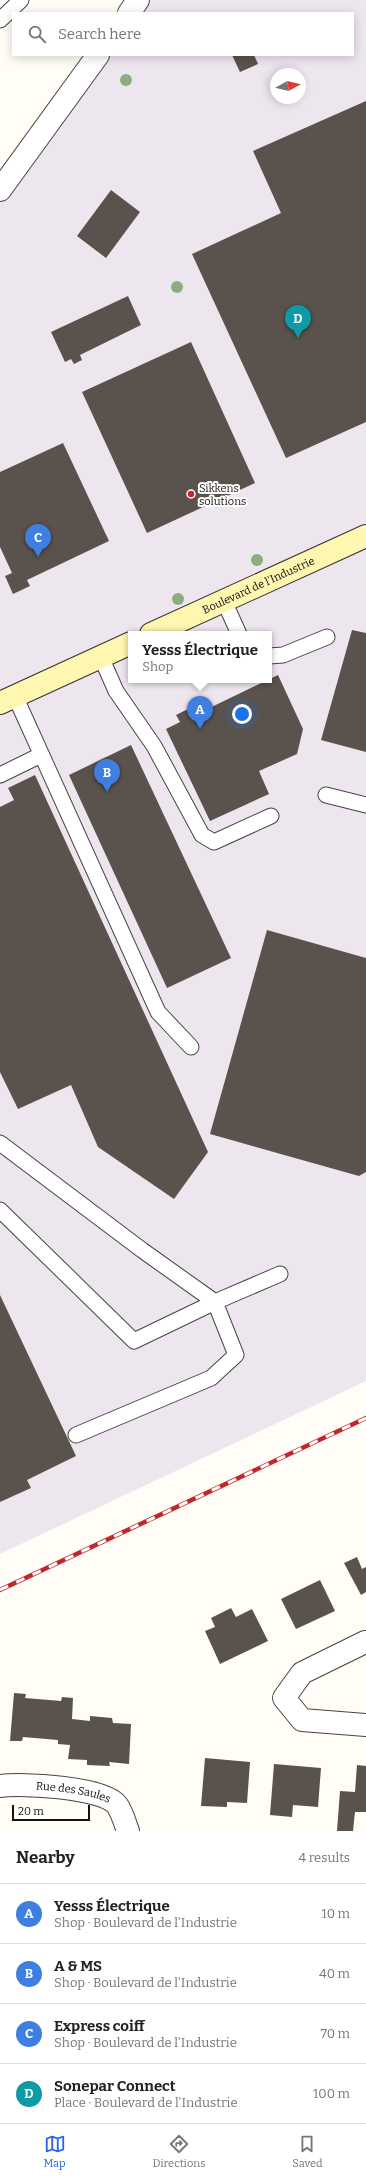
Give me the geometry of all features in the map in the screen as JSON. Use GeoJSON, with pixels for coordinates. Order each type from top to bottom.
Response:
{"type":"FeatureCollection","features":[{"type":"Feature","properties":{"kind":"main road","name":"Boulevard de l'Industrie"},"geometry":{"type":"LineString","coordinates":[[159,631],[366,536]]}},
{"type":"Feature","properties":{"kind":"main road"},"geometry":{"type":"LineString","coordinates":[[7,700],[128,644]]}},
{"type":"Feature","properties":{"kind":"street"},"geometry":{"type":"LineString","coordinates":[[130,12],[138,0]]}},
{"type":"Feature","properties":{"kind":"street"},"geometry":{"type":"LineString","coordinates":[[0,190],[97,56]]}},
{"type":"Feature","properties":{"kind":"street"},"geometry":{"type":"LineString","coordinates":[[366,1642],[302,1673],[284,1698],[302,1720],[366,1725]]}},
{"type":"Feature","properties":{"kind":"street","name":"Rue des Saules"},"geometry":{"type":"LineString","coordinates":[[0,1786],[17,1784],[93,1792],[116,1804],[128,1831]]}},
{"type":"Feature","properties":{"kind":"lane"},"geometry":{"type":"LineString","coordinates":[[0,20],[21,0]]}},
{"type":"Feature","properties":{"kind":"lane"},"geometry":{"type":"LineString","coordinates":[[224,601],[238,631]]}},
{"type":"Feature","properties":{"kind":"lane"},"geometry":{"type":"LineString","coordinates":[[272,656],[283,655],[327,637]]}},
{"type":"Feature","properties":{"kind":"lane"},"geometry":{"type":"LineString","coordinates":[[101,657],[116,691],[154,746],[202,835],[214,842],[271,816]]}},
{"type":"Feature","properties":{"kind":"lane"},"geometry":{"type":"LineString","coordinates":[[7,700],[41,755],[158,1012],[191,1047]]}},
{"type":"Feature","properties":{"kind":"lane"},"geometry":{"type":"LineString","coordinates":[[0,775],[41,755]]}},
{"type":"Feature","properties":{"kind":"lane"},"geometry":{"type":"LineString","coordinates":[[326,795],[366,805]]}},
{"type":"Feature","properties":{"kind":"lane"},"geometry":{"type":"LineString","coordinates":[[0,1143],[142,1250],[215,1302],[236,1355],[211,1378],[76,1435]]}},
{"type":"Feature","properties":{"kind":"lane"},"geometry":{"type":"LineString","coordinates":[[0,1210],[134,1341],[215,1302],[280,1274]]}},
{"type":"Feature","properties":{"kind":"shaded area"},"geometry":{"type":"Polygon","coordinates":[[[146,0],[366,0],[366,1381],[0,1554],[0,197],[104,56],[354,56],[354,12],[137,12],[146,0]]]}},
{"type":"Feature","properties":{"kind":"building"},"geometry":{"type":"Polygon","coordinates":[[[232,56],[254,56],[258,64],[240,72],[232,56]]]}},
{"type":"Feature","properties":{"kind":"building"},"geometry":{"type":"Polygon","coordinates":[[[366,101],[366,422],[286,458],[192,254],[281,213],[253,151],[366,101]]]}},
{"type":"Feature","properties":{"kind":"building"},"geometry":{"type":"Polygon","coordinates":[[[111,190],[140,212],[106,258],[77,236],[111,190]]]}},
{"type":"Feature","properties":{"kind":"building"},"geometry":{"type":"Polygon","coordinates":[[[128,296],[141,325],[80,355],[82,360],[74,364],[71,359],[65,362],[51,332],[128,296]]]}},
{"type":"Feature","properties":{"kind":"building"},"geometry":{"type":"Polygon","coordinates":[[[191,342],[255,483],[147,533],[82,392],[191,342]]]}},
{"type":"Feature","properties":{"kind":"building"},"geometry":{"type":"Polygon","coordinates":[[[63,443],[109,541],[27,580],[30,586],[13,594],[5,576],[12,573],[0,547],[0,472],[63,443]]]}},
{"type":"Feature","properties":{"kind":"building"},"geometry":{"type":"Polygon","coordinates":[[[352,630],[366,633],[366,752],[321,740],[352,630]]]}},
{"type":"Feature","properties":{"kind":"building"},"geometry":{"type":"Polygon","coordinates":[[[278,675],[303,729],[297,754],[259,771],[269,794],[210,821],[166,729],[180,722],[176,715],[194,706],[197,714],[261,683],[272,683],[272,678],[278,675]]]}},
{"type":"Feature","properties":{"kind":"building"},"geometry":{"type":"Polygon","coordinates":[[[131,745],[231,958],[167,988],[69,775],[131,745]]]}},
{"type":"Feature","properties":{"kind":"building"},"geometry":{"type":"Polygon","coordinates":[[[35,775],[208,1152],[174,1199],[98,1147],[71,1085],[18,1109],[0,1072],[0,807],[14,800],[8,788],[35,775]]]}},
{"type":"Feature","properties":{"kind":"building"},"geometry":{"type":"Polygon","coordinates":[[[267,930],[366,958],[366,1172],[359,1176],[210,1134],[267,930]]]}},
{"type":"Feature","properties":{"kind":"building"},"geometry":{"type":"Polygon","coordinates":[[[0,1295],[76,1456],[27,1480],[31,1488],[0,1502],[0,1295]]]}},
{"type":"Feature","properties":{"kind":"building"},"geometry":{"type":"Polygon","coordinates":[[[357,1557],[362,1569],[366,1567],[366,1592],[361,1595],[344,1563],[357,1557]]]}},
{"type":"Feature","properties":{"kind":"building"},"geometry":{"type":"Polygon","coordinates":[[[320,1580],[335,1611],[296,1629],[281,1599],[320,1580]]]}},
{"type":"Feature","properties":{"kind":"building"},"geometry":{"type":"Polygon","coordinates":[[[231,1608],[236,1617],[252,1609],[268,1641],[220,1664],[205,1631],[215,1627],[211,1618],[231,1608]]]}},
{"type":"Feature","properties":{"kind":"building"},"geometry":{"type":"Polygon","coordinates":[[[14,1693],[26,1694],[25,1698],[61,1701],[62,1697],[73,1698],[72,1719],[90,1721],[90,1716],[112,1718],[113,1723],[131,1724],[129,1764],[109,1762],[110,1766],[87,1765],[87,1760],[68,1759],[70,1745],[58,1744],[58,1740],[23,1737],[22,1741],[10,1741],[14,1693]]]}},
{"type":"Feature","properties":{"kind":"building"},"geometry":{"type":"Polygon","coordinates":[[[205,1758],[250,1762],[247,1803],[227,1802],[227,1807],[201,1806],[205,1758]]]}},
{"type":"Feature","properties":{"kind":"building"},"geometry":{"type":"Polygon","coordinates":[[[274,1764],[321,1768],[318,1807],[293,1805],[292,1817],[270,1815],[274,1764]]]}},
{"type":"Feature","properties":{"kind":"building"},"geometry":{"type":"Polygon","coordinates":[[[357,1765],[366,1766],[366,1812],[355,1812],[353,1831],[337,1831],[340,1791],[355,1792],[357,1765]]]}},
{"type":"Feature","properties":{"kind":"railway"},"geometry":{"type":"LineString","coordinates":[[0,1590],[366,1418]]}},
{"type":"Feature","properties":{"kind":"place","name":"Sonepar Connect"},"geometry":{"type":"Point","coordinates":[298,338]}},
{"type":"Feature","properties":{"kind":"place","name":"Sikkens solutions"},"geometry":{"type":"Point","coordinates":[191,494]}},
{"type":"Feature","properties":{"kind":"place","name":"Express coiff"},"geometry":{"type":"Point","coordinates":[38,557]}},
{"type":"Feature","properties":{"kind":"place","name":"Yesss Électrique"},"geometry":{"type":"Point","coordinates":[200,729]}},
{"type":"Feature","properties":{"kind":"place","name":"A & MS"},"geometry":{"type":"Point","coordinates":[107,792]}}]}
